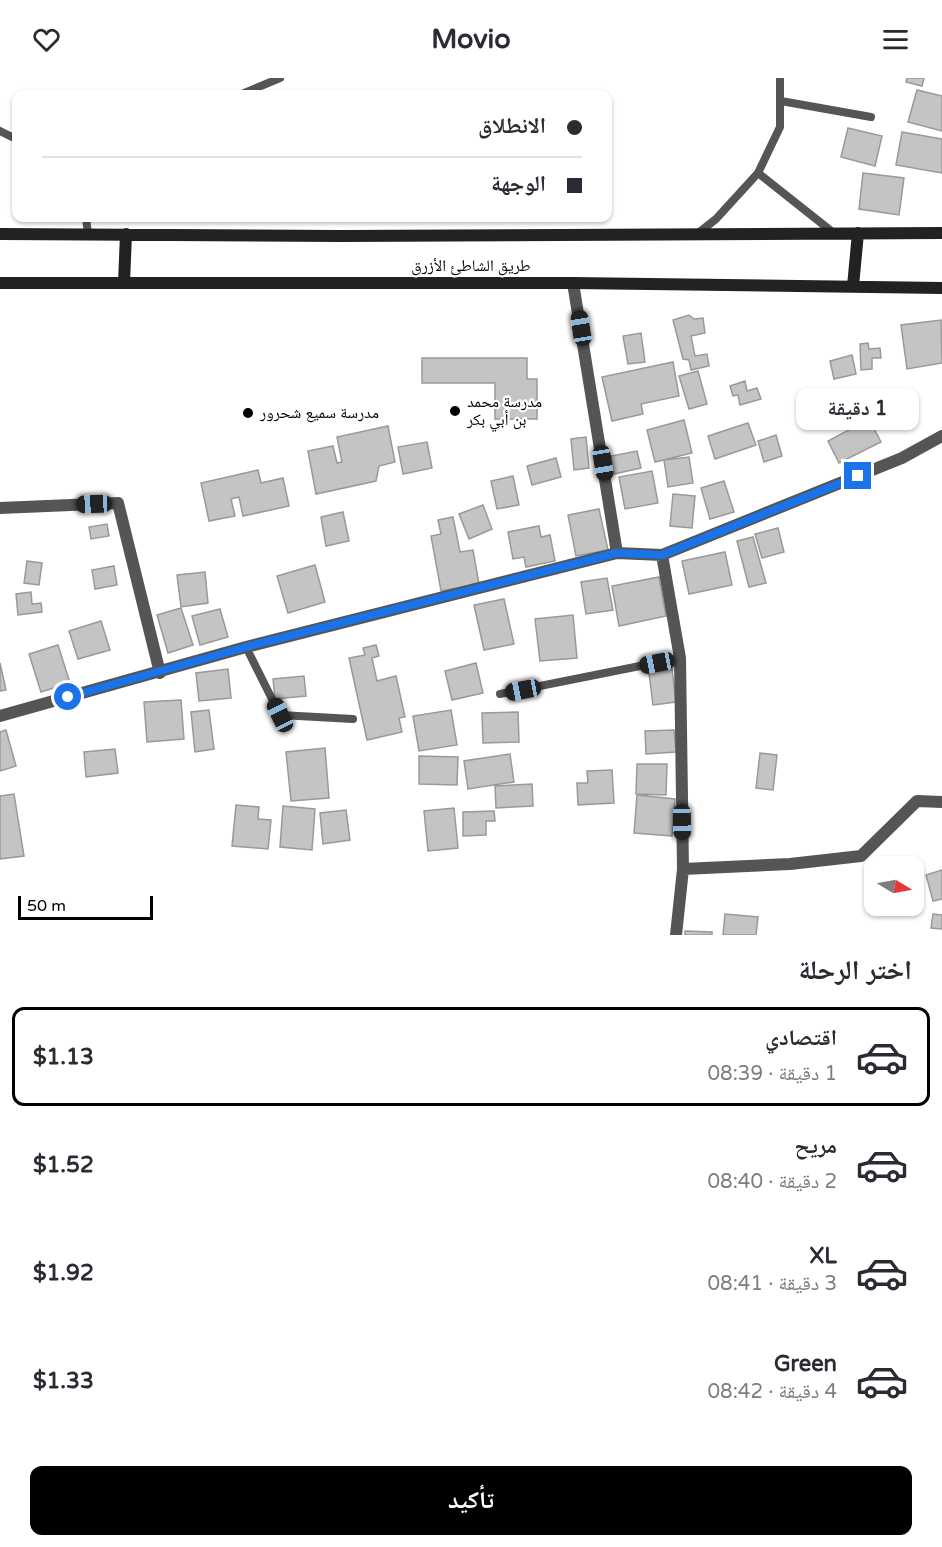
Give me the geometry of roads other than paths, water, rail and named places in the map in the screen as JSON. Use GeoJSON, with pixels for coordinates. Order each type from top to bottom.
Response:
{"type":"FeatureCollection","features":[{"type":"Feature","properties":{"kind":"main road"},"geometry":{"type":"LineString","coordinates":[[853,286],[858,233]]}},
{"type":"Feature","properties":{"kind":"main road","name":"طريق الشاطئ الأزرق"},"geometry":{"type":"LineString","coordinates":[[0,234],[942,233]]}},
{"type":"Feature","properties":{"kind":"main road"},"geometry":{"type":"LineString","coordinates":[[124,283],[126,234]]}},
{"type":"Feature","properties":{"kind":"main road","name":"طريق الشاطئ الأزرق"},"geometry":{"type":"LineString","coordinates":[[0,283],[573,283],[942,288]]}},
{"type":"Feature","properties":{"kind":"street"},"geometry":{"type":"LineString","coordinates":[[573,283],[617,553]]}},
{"type":"Feature","properties":{"kind":"street"},"geometry":{"type":"LineString","coordinates":[[0,716],[160,673],[246,647],[617,553],[662,555],[902,459],[942,436]]}},
{"type":"Feature","properties":{"kind":"street"},"geometry":{"type":"LineString","coordinates":[[0,508],[118,503],[160,673]]}},
{"type":"Feature","properties":{"kind":"street"},"geometry":{"type":"LineString","coordinates":[[662,555],[680,658],[683,869],[676,935]]}},
{"type":"Feature","properties":{"kind":"street"},"geometry":{"type":"LineString","coordinates":[[683,869],[790,864],[861,856],[917,801],[942,802]]}},
{"type":"Feature","properties":{"kind":"lane"},"geometry":{"type":"LineString","coordinates":[[252,90],[280,78]]}},
{"type":"Feature","properties":{"kind":"lane"},"geometry":{"type":"LineString","coordinates":[[696,235],[716,219],[758,172],[780,127],[780,78]]}},
{"type":"Feature","properties":{"kind":"lane"},"geometry":{"type":"LineString","coordinates":[[781,101],[871,117]]}},
{"type":"Feature","properties":{"kind":"lane"},"geometry":{"type":"LineString","coordinates":[[758,172],[835,234]]}},
{"type":"Feature","properties":{"kind":"lane"},"geometry":{"type":"LineString","coordinates":[[86,222],[88,234]]}},
{"type":"Feature","properties":{"kind":"lane"},"geometry":{"type":"LineString","coordinates":[[246,647],[280,715],[353,719]]}},
{"type":"Feature","properties":{"kind":"lane"},"geometry":{"type":"LineString","coordinates":[[500,694],[680,658]]}},
{"type":"Feature","properties":{"kind":"place","name":"مدرسة محمد بن أبي بكر"},"geometry":{"type":"Point","coordinates":[455,411]}},
{"type":"Feature","properties":{"kind":"place","name":"مدرسة سميع شحرور"},"geometry":{"type":"Point","coordinates":[248,413]}}]}
